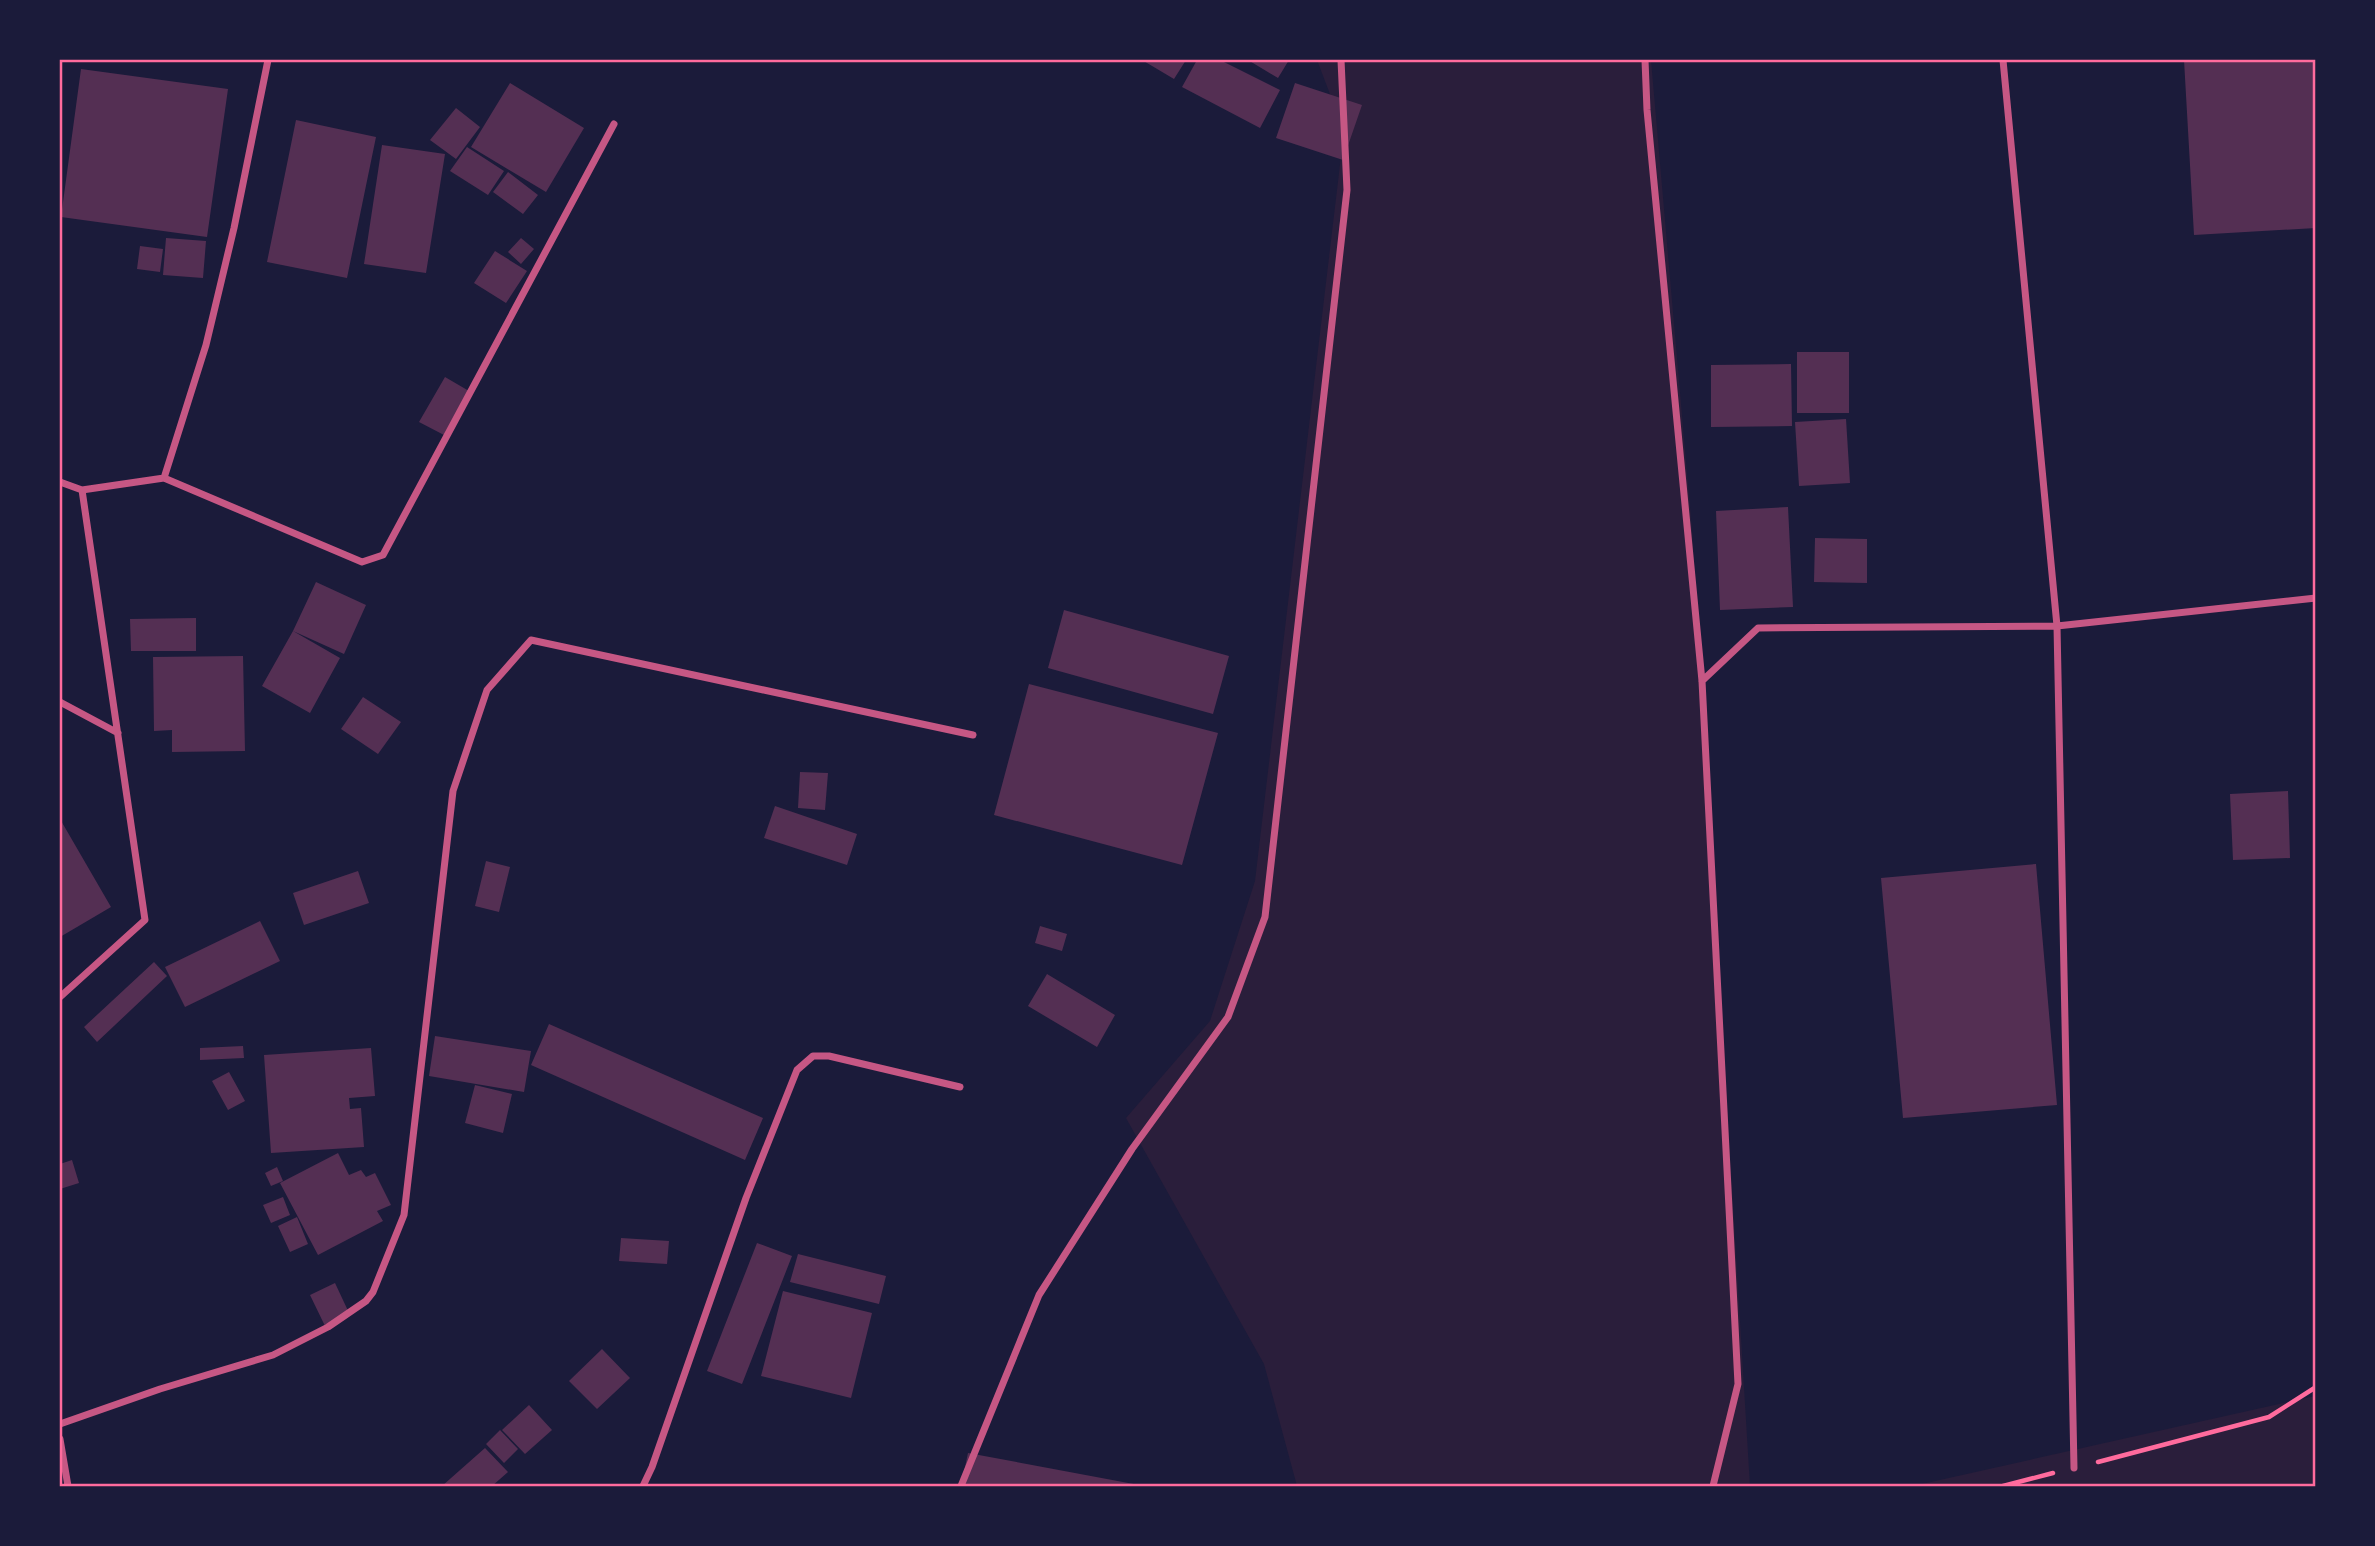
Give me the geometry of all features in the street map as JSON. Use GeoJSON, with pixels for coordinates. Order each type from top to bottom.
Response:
{"type":"FeatureCollection","features":[{"type":"Feature","properties":{"kind":"street"},"geometry":{"type":"LineString","coordinates":[[164,478],[209,332],[234,229],[268,60]]}},
{"type":"Feature","properties":{"kind":"street"},"geometry":{"type":"LineString","coordinates":[[961,1486],[1039,1295],[1132,1149],[1228,1017],[1265,917],[1347,190],[1341,60]]}},
{"type":"Feature","properties":{"kind":"street"},"geometry":{"type":"LineString","coordinates":[[1645,60],[1648,124],[1702,681],[1738,1384],[1713,1486]]}},
{"type":"Feature","properties":{"kind":"street"},"geometry":{"type":"LineString","coordinates":[[2003,60],[2057,626],[2074,1468]]}},
{"type":"Feature","properties":{"kind":"street"},"geometry":{"type":"LineString","coordinates":[[60,482],[82,491],[164,478],[362,562],[383,555],[614,124]]}},
{"type":"Feature","properties":{"kind":"street"},"geometry":{"type":"LineString","coordinates":[[60,998],[145,920],[82,491]]}},
{"type":"Feature","properties":{"kind":"street"},"geometry":{"type":"LineString","coordinates":[[1702,681],[1758,628],[2057,626],[2315,598]]}},
{"type":"Feature","properties":{"kind":"street"},"geometry":{"type":"LineString","coordinates":[[60,1424],[160,1389],[273,1355],[328,1327],[366,1301],[373,1292],[404,1215],[453,791],[487,690],[531,640],[973,735]]}},
{"type":"Feature","properties":{"kind":"street"},"geometry":{"type":"LineString","coordinates":[[60,702],[118,733]]}},
{"type":"Feature","properties":{"kind":"street"},"geometry":{"type":"LineString","coordinates":[[643,1486],[746,1198],[797,1070],[813,1056],[830,1056],[960,1087]]}},
{"type":"Feature","properties":{"kind":"street"},"geometry":{"type":"LineString","coordinates":[[60,1439],[68,1486]]}},
{"type":"Feature","properties":{"kind":"path"},"geometry":{"type":"LineString","coordinates":[[2003,1486],[2269,1417],[2315,1387]]}},
{"type":"Feature","properties":{"kind":"shaded area"},"geometry":{"type":"Polygon","coordinates":[[[1317,60],[1651,60],[1692,530],[1750,1486],[1297,1486],[1264,1364],[1126,1118],[1210,1021],[1255,881],[1344,131],[1317,60]]]}},
{"type":"Feature","properties":{"kind":"shaded area"},"geometry":{"type":"Polygon","coordinates":[[[2315,1396],[2315,1486],[1913,1486],[2315,1396]]]}},
{"type":"Feature","properties":{"kind":"building"},"geometry":{"type":"Polygon","coordinates":[[[1142,60],[1186,60],[1174,79],[1142,60]]]}},
{"type":"Feature","properties":{"kind":"building"},"geometry":{"type":"Polygon","coordinates":[[[1197,60],[1220,60],[1280,90],[1260,128],[1182,87],[1197,60]]]}},
{"type":"Feature","properties":{"kind":"building"},"geometry":{"type":"Polygon","coordinates":[[[1248,60],[1289,60],[1278,78],[1248,60]]]}},
{"type":"Feature","properties":{"kind":"building"},"geometry":{"type":"Polygon","coordinates":[[[2184,60],[2316,60],[2316,228],[2194,235],[2184,60]]]}},
{"type":"Feature","properties":{"kind":"building"},"geometry":{"type":"Polygon","coordinates":[[[81,69],[228,89],[207,237],[61,217],[81,69]]]}},
{"type":"Feature","properties":{"kind":"building"},"geometry":{"type":"Polygon","coordinates":[[[510,83],[584,128],[546,192],[471,147],[510,83]]]}},
{"type":"Feature","properties":{"kind":"building"},"geometry":{"type":"Polygon","coordinates":[[[1295,83],[1362,105],[1343,160],[1276,138],[1295,83]]]}},
{"type":"Feature","properties":{"kind":"building"},"geometry":{"type":"Polygon","coordinates":[[[456,108],[480,127],[456,159],[430,140],[456,108]]]}},
{"type":"Feature","properties":{"kind":"building"},"geometry":{"type":"Polygon","coordinates":[[[296,120],[376,137],[347,278],[267,262],[296,120]]]}},
{"type":"Feature","properties":{"kind":"building"},"geometry":{"type":"Polygon","coordinates":[[[382,145],[445,154],[426,273],[364,264],[382,145]]]}},
{"type":"Feature","properties":{"kind":"building"},"geometry":{"type":"Polygon","coordinates":[[[467,147],[504,171],[488,195],[450,171],[467,147]]]}},
{"type":"Feature","properties":{"kind":"building"},"geometry":{"type":"Polygon","coordinates":[[[508,172],[538,195],[523,214],[493,192],[508,172]]]}},
{"type":"Feature","properties":{"kind":"building"},"geometry":{"type":"Polygon","coordinates":[[[166,238],[206,241],[203,278],[163,275],[166,238]]]}},
{"type":"Feature","properties":{"kind":"building"},"geometry":{"type":"Polygon","coordinates":[[[521,238],[534,249],[521,264],[508,252],[521,238]]]}},
{"type":"Feature","properties":{"kind":"building"},"geometry":{"type":"Polygon","coordinates":[[[140,246],[163,249],[160,272],[137,269],[140,246]]]}},
{"type":"Feature","properties":{"kind":"building"},"geometry":{"type":"Polygon","coordinates":[[[495,251],[527,271],[506,303],[474,283],[495,251]]]}},
{"type":"Feature","properties":{"kind":"building"},"geometry":{"type":"Polygon","coordinates":[[[1797,352],[1849,352],[1849,413],[1797,413],[1797,352]]]}},
{"type":"Feature","properties":{"kind":"building"},"geometry":{"type":"Polygon","coordinates":[[[1791,364],[1792,426],[1711,427],[1711,365],[1791,364]]]}},
{"type":"Feature","properties":{"kind":"building"},"geometry":{"type":"Polygon","coordinates":[[[445,377],[469,391],[444,435],[419,422],[445,377]]]}},
{"type":"Feature","properties":{"kind":"building"},"geometry":{"type":"Polygon","coordinates":[[[1846,419],[1850,483],[1799,486],[1795,422],[1846,419]]]}},
{"type":"Feature","properties":{"kind":"building"},"geometry":{"type":"Polygon","coordinates":[[[1788,507],[1793,607],[1720,610],[1716,511],[1788,507]]]}},
{"type":"Feature","properties":{"kind":"building"},"geometry":{"type":"Polygon","coordinates":[[[1815,538],[1867,539],[1867,583],[1814,582],[1815,538]]]}},
{"type":"Feature","properties":{"kind":"building"},"geometry":{"type":"Polygon","coordinates":[[[316,582],[366,605],[344,654],[293,631],[316,582]]]}},
{"type":"Feature","properties":{"kind":"building"},"geometry":{"type":"Polygon","coordinates":[[[1064,610],[1229,656],[1213,714],[1048,668],[1064,610]]]}},
{"type":"Feature","properties":{"kind":"building"},"geometry":{"type":"Polygon","coordinates":[[[196,618],[196,651],[131,651],[130,619],[196,618]]]}},
{"type":"Feature","properties":{"kind":"building"},"geometry":{"type":"Polygon","coordinates":[[[293,631],[340,658],[310,713],[262,686],[293,631]]]}},
{"type":"Feature","properties":{"kind":"building"},"geometry":{"type":"Polygon","coordinates":[[[243,656],[245,751],[172,752],[172,730],[154,731],[153,657],[243,656]]]}},
{"type":"Feature","properties":{"kind":"building"},"geometry":{"type":"Polygon","coordinates":[[[1029,684],[1218,733],[1182,865],[994,815],[1029,684]]]}},
{"type":"Feature","properties":{"kind":"building"},"geometry":{"type":"Polygon","coordinates":[[[363,697],[401,722],[378,754],[341,729],[363,697]]]}},
{"type":"Feature","properties":{"kind":"building"},"geometry":{"type":"Polygon","coordinates":[[[800,772],[828,773],[825,810],[798,808],[800,772]]]}},
{"type":"Feature","properties":{"kind":"building"},"geometry":{"type":"Polygon","coordinates":[[[2288,791],[2290,858],[2233,860],[2230,794],[2288,791]]]}},
{"type":"Feature","properties":{"kind":"building"},"geometry":{"type":"Polygon","coordinates":[[[775,806],[857,834],[847,865],[764,838],[775,806]]]}},
{"type":"Feature","properties":{"kind":"building"},"geometry":{"type":"Polygon","coordinates":[[[60,819],[111,907],[60,937],[60,819]]]}},
{"type":"Feature","properties":{"kind":"building"},"geometry":{"type":"Polygon","coordinates":[[[486,861],[510,867],[499,912],[475,906],[486,861]]]}},
{"type":"Feature","properties":{"kind":"building"},"geometry":{"type":"Polygon","coordinates":[[[2036,864],[2057,1105],[1903,1118],[1881,878],[2036,864]]]}},
{"type":"Feature","properties":{"kind":"building"},"geometry":{"type":"Polygon","coordinates":[[[358,871],[369,903],[304,925],[293,893],[358,871]]]}},
{"type":"Feature","properties":{"kind":"building"},"geometry":{"type":"Polygon","coordinates":[[[260,921],[280,961],[185,1007],[165,967],[260,921]]]}},
{"type":"Feature","properties":{"kind":"building"},"geometry":{"type":"Polygon","coordinates":[[[1040,926],[1067,934],[1062,951],[1035,943],[1040,926]]]}},
{"type":"Feature","properties":{"kind":"building"},"geometry":{"type":"Polygon","coordinates":[[[154,962],[167,976],[97,1042],[84,1027],[154,962]]]}},
{"type":"Feature","properties":{"kind":"building"},"geometry":{"type":"Polygon","coordinates":[[[1047,974],[1115,1015],[1097,1047],[1028,1006],[1047,974]]]}},
{"type":"Feature","properties":{"kind":"building"},"geometry":{"type":"Polygon","coordinates":[[[549,1024],[763,1118],[745,1160],[531,1065],[549,1024]]]}},
{"type":"Feature","properties":{"kind":"building"},"geometry":{"type":"Polygon","coordinates":[[[435,1036],[531,1051],[524,1092],[429,1076],[435,1036]]]}},
{"type":"Feature","properties":{"kind":"building"},"geometry":{"type":"Polygon","coordinates":[[[243,1046],[244,1058],[200,1060],[200,1048],[243,1046]]]}},
{"type":"Feature","properties":{"kind":"building"},"geometry":{"type":"Polygon","coordinates":[[[371,1048],[375,1096],[349,1098],[350,1109],[361,1108],[364,1147],[271,1153],[264,1055],[371,1048]]]}},
{"type":"Feature","properties":{"kind":"building"},"geometry":{"type":"Polygon","coordinates":[[[229,1072],[245,1101],[228,1110],[212,1081],[229,1072]]]}},
{"type":"Feature","properties":{"kind":"building"},"geometry":{"type":"Polygon","coordinates":[[[475,1085],[512,1094],[503,1133],[465,1123],[475,1085]]]}},
{"type":"Feature","properties":{"kind":"building"},"geometry":{"type":"Polygon","coordinates":[[[338,1153],[349,1175],[361,1170],[366,1177],[375,1173],[391,1205],[377,1211],[383,1221],[318,1255],[280,1183],[338,1153]]]}},
{"type":"Feature","properties":{"kind":"building"},"geometry":{"type":"Polygon","coordinates":[[[72,1160],[79,1183],[60,1189],[60,1164],[72,1160]]]}},
{"type":"Feature","properties":{"kind":"building"},"geometry":{"type":"Polygon","coordinates":[[[277,1167],[283,1181],[271,1186],[265,1173],[277,1167]]]}},
{"type":"Feature","properties":{"kind":"building"},"geometry":{"type":"Polygon","coordinates":[[[283,1197],[290,1215],[271,1223],[263,1205],[283,1197]]]}},
{"type":"Feature","properties":{"kind":"building"},"geometry":{"type":"Polygon","coordinates":[[[297,1217],[308,1244],[290,1252],[278,1226],[297,1217]]]}},
{"type":"Feature","properties":{"kind":"building"},"geometry":{"type":"Polygon","coordinates":[[[621,1238],[669,1241],[667,1264],[619,1261],[621,1238]]]}},
{"type":"Feature","properties":{"kind":"building"},"geometry":{"type":"Polygon","coordinates":[[[757,1243],[792,1256],[742,1384],[707,1371],[757,1243]]]}},
{"type":"Feature","properties":{"kind":"building"},"geometry":{"type":"Polygon","coordinates":[[[798,1254],[886,1276],[879,1304],[790,1282],[798,1254]]]}},
{"type":"Feature","properties":{"kind":"building"},"geometry":{"type":"Polygon","coordinates":[[[335,1283],[350,1315],[325,1326],[310,1295],[335,1283]]]}},
{"type":"Feature","properties":{"kind":"building"},"geometry":{"type":"Polygon","coordinates":[[[783,1291],[872,1313],[851,1398],[761,1376],[783,1291]]]}},
{"type":"Feature","properties":{"kind":"building"},"geometry":{"type":"Polygon","coordinates":[[[602,1349],[630,1378],[597,1409],[569,1381],[602,1349]]]}},
{"type":"Feature","properties":{"kind":"building"},"geometry":{"type":"Polygon","coordinates":[[[529,1405],[552,1430],[525,1454],[502,1430],[529,1405]]]}},
{"type":"Feature","properties":{"kind":"building"},"geometry":{"type":"Polygon","coordinates":[[[500,1430],[518,1449],[504,1463],[486,1444],[500,1430]]]}},
{"type":"Feature","properties":{"kind":"building"},"geometry":{"type":"Polygon","coordinates":[[[485,1448],[508,1472],[492,1486],[442,1486],[485,1448]]]}},
{"type":"Feature","properties":{"kind":"building"},"geometry":{"type":"Polygon","coordinates":[[[968,1453],[1139,1485],[1139,1486],[961,1486],[968,1453]]]}}]}
